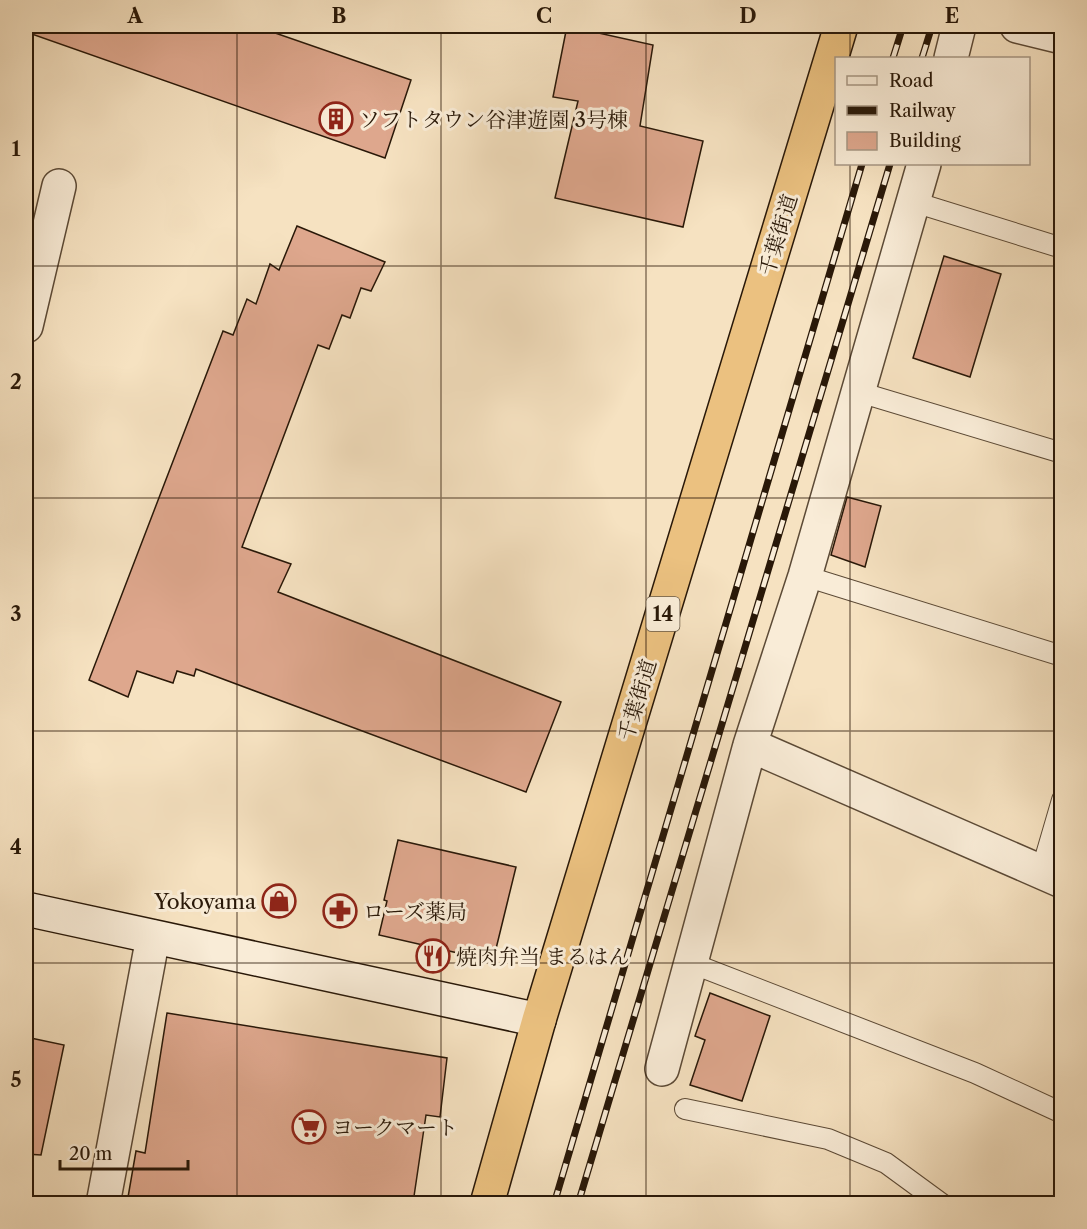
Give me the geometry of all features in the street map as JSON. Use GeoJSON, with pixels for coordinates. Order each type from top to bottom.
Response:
{"type":"FeatureCollection","features":[{"type":"Feature","properties":{"kind":"highway","name":"千葉街道"},"geometry":{"type":"LineString","coordinates":[[487,1203],[539,1020],[840,26]]}},
{"type":"Feature","properties":{"kind":"street"},"geometry":{"type":"LineString","coordinates":[[951,57],[959,26]]}},
{"type":"Feature","properties":{"kind":"street"},"geometry":{"type":"LineString","coordinates":[[1017,26],[1062,37]]}},
{"type":"Feature","properties":{"kind":"street"},"geometry":{"type":"LineString","coordinates":[[662,1069],[750,745],[806,576],[924,165]]}},
{"type":"Feature","properties":{"kind":"street"},"geometry":{"type":"LineString","coordinates":[[26,326],[59,186]]}},
{"type":"Feature","properties":{"kind":"street"},"geometry":{"type":"LineString","coordinates":[[750,745],[1051,877]]}},
{"type":"Feature","properties":{"kind":"street"},"geometry":{"type":"LineString","coordinates":[[26,909],[539,1020]]}},
{"type":"Feature","properties":{"kind":"street"},"geometry":{"type":"LineString","coordinates":[[103,1203],[153,937]]}},
{"type":"Feature","properties":{"kind":"lane"},"geometry":{"type":"LineString","coordinates":[[914,202],[1062,248]]}},
{"type":"Feature","properties":{"kind":"lane"},"geometry":{"type":"LineString","coordinates":[[859,392],[1062,453]]}},
{"type":"Feature","properties":{"kind":"lane"},"geometry":{"type":"LineString","coordinates":[[806,576],[1062,656]]}},
{"type":"Feature","properties":{"kind":"lane"},"geometry":{"type":"LineString","coordinates":[[1051,877],[1062,800]]}},
{"type":"Feature","properties":{"kind":"lane"},"geometry":{"type":"LineString","coordinates":[[691,963],[975,1073],[1062,1113]]}},
{"type":"Feature","properties":{"kind":"lane"},"geometry":{"type":"LineString","coordinates":[[685,1109],[828,1139],[886,1163],[942,1203]]}},
{"type":"Feature","properties":{"kind":"building","name":"ソフトタウン谷津遊園 3号棟"},"geometry":{"type":"Polygon","coordinates":[[[26,26],[255,26],[411,80],[385,158],[26,32],[26,26]]]}},
{"type":"Feature","properties":{"kind":"building"},"geometry":{"type":"Polygon","coordinates":[[[567,26],[653,45],[640,126],[703,141],[683,227],[555,198],[578,101],[553,97],[567,26]]]}},
{"type":"Feature","properties":{"kind":"building"},"geometry":{"type":"Polygon","coordinates":[[[297,226],[385,262],[371,291],[361,288],[350,318],[342,315],[329,349],[318,345],[242,547],[291,564],[278,592],[561,702],[526,792],[196,669],[194,676],[177,671],[173,683],[137,671],[128,697],[89,680],[223,331],[233,335],[247,299],[256,304],[270,264],[279,270],[297,226]]]}},
{"type":"Feature","properties":{"kind":"building"},"geometry":{"type":"Polygon","coordinates":[[[944,256],[1001,274],[970,377],[913,358],[944,256]]]}},
{"type":"Feature","properties":{"kind":"building"},"geometry":{"type":"Polygon","coordinates":[[[847,497],[881,506],[865,567],[831,555],[847,497]]]}},
{"type":"Feature","properties":{"kind":"building"},"geometry":{"type":"Polygon","coordinates":[[[398,840],[516,867],[493,961],[379,935],[387,901],[384,900],[398,840]]]}},
{"type":"Feature","properties":{"kind":"building"},"geometry":{"type":"Polygon","coordinates":[[[710,993],[770,1016],[742,1101],[690,1085],[705,1040],[695,1036],[710,993]]]}},
{"type":"Feature","properties":{"kind":"building"},"geometry":{"type":"Polygon","coordinates":[[[167,1013],[447,1058],[440,1117],[426,1115],[413,1203],[127,1203],[136,1151],[145,1153],[167,1013]]]}},
{"type":"Feature","properties":{"kind":"building"},"geometry":{"type":"Polygon","coordinates":[[[26,1037],[64,1045],[41,1155],[26,1154],[26,1037]]]}},
{"type":"Feature","properties":{"kind":"railway"},"geometry":{"type":"LineString","coordinates":[[893,57],[903,26]]}},
{"type":"Feature","properties":{"kind":"railway"},"geometry":{"type":"LineString","coordinates":[[922,57],[932,26]]}},
{"type":"Feature","properties":{"kind":"railway"},"geometry":{"type":"LineString","coordinates":[[554,1204],[862,165]]}},
{"type":"Feature","properties":{"kind":"railway"},"geometry":{"type":"LineString","coordinates":[[578,1204],[890,165]]}},
{"type":"Feature","properties":{"kind":"place","name":"ソフトタウン谷津遊園 3号棟"},"geometry":{"type":"Point","coordinates":[336,119]}},
{"type":"Feature","properties":{"kind":"place","name":"Yokoyama"},"geometry":{"type":"Point","coordinates":[279,901]}},
{"type":"Feature","properties":{"kind":"place","name":"ローズ薬局"},"geometry":{"type":"Point","coordinates":[340,911]}},
{"type":"Feature","properties":{"kind":"place","name":"焼肉弁当 まるはん"},"geometry":{"type":"Point","coordinates":[433,956]}},
{"type":"Feature","properties":{"kind":"place","name":"ヨークマート"},"geometry":{"type":"Point","coordinates":[309,1127]}}]}
